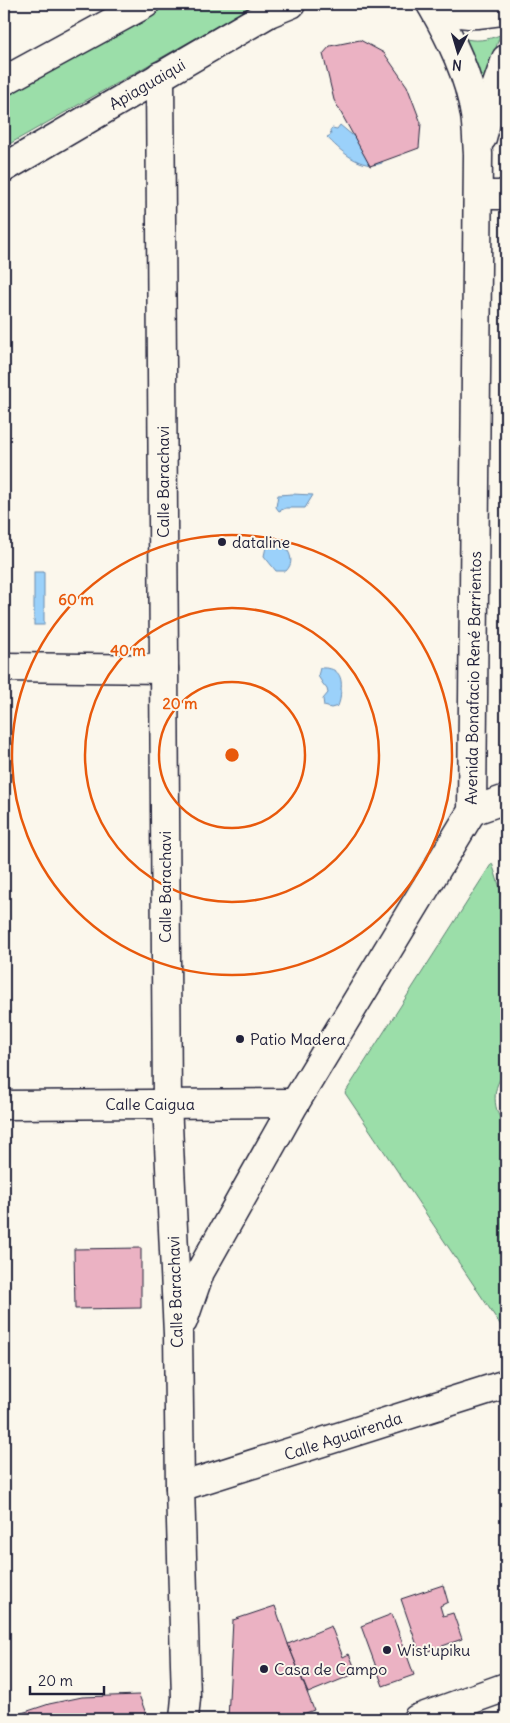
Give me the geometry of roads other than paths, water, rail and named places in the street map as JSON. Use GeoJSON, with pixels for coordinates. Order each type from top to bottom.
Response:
{"type":"FeatureCollection","features":[{"type":"Feature","properties":{"kind":"street"},"geometry":{"type":"LineString","coordinates":[[4,81],[145,4]]}},
{"type":"Feature","properties":{"kind":"street"},"geometry":{"type":"LineString","coordinates":[[431,4],[451,12],[479,16],[506,10]]}},
{"type":"Feature","properties":{"kind":"street","name":"Avenida Bonafacio René Barrientos"},"geometry":{"type":"LineString","coordinates":[[178,1334],[200,1272],[295,1103],[472,811],[478,154],[475,115],[466,76],[451,38],[431,4]]}},
{"type":"Feature","properties":{"kind":"street","name":"Apiaguaiqui"},"geometry":{"type":"LineString","coordinates":[[4,168],[278,7]]}},
{"type":"Feature","properties":{"kind":"street","name":"Avenida Bonafacio René Barrientos"},"geometry":{"type":"LineString","coordinates":[[478,154],[494,94],[506,59]]}},
{"type":"Feature","properties":{"kind":"street","name":"Calle Barachavi"},"geometry":{"type":"LineString","coordinates":[[160,76],[166,1104],[178,1334],[180,1488],[187,1714]]}},
{"type":"Feature","properties":{"kind":"street"},"geometry":{"type":"LineString","coordinates":[[479,195],[501,195],[506,193]]}},
{"type":"Feature","properties":{"kind":"street"},"geometry":{"type":"LineString","coordinates":[[4,667],[164,669]]}},
{"type":"Feature","properties":{"kind":"street"},"geometry":{"type":"LineString","coordinates":[[472,811],[506,800]]}},
{"type":"Feature","properties":{"kind":"street","name":"Calle Caigua"},"geometry":{"type":"LineString","coordinates":[[4,1105],[295,1103]]}},
{"type":"Feature","properties":{"kind":"street","name":"Calle Aguairenda"},"geometry":{"type":"LineString","coordinates":[[180,1488],[506,1384]]}},
{"type":"Feature","properties":{"kind":"street"},"geometry":{"type":"LineString","coordinates":[[417,1719],[506,1687]]}},
{"type":"Feature","properties":{"kind":"water"},"geometry":{"type":"Polygon","coordinates":[[[340,125],[358,140],[383,148],[382,163],[374,165],[359,162],[338,148],[327,137],[331,135],[330,130],[332,128],[337,129],[340,125]]]}},
{"type":"Feature","properties":{"kind":"water"},"geometry":{"type":"Polygon","coordinates":[[[278,495],[313,495],[305,508],[286,508],[279,511],[276,507],[278,495]]]}},
{"type":"Feature","properties":{"kind":"water"},"geometry":{"type":"Polygon","coordinates":[[[274,545],[286,548],[290,554],[291,563],[286,571],[276,571],[264,556],[266,547],[274,545]]]}},
{"type":"Feature","properties":{"kind":"water"},"geometry":{"type":"Polygon","coordinates":[[[34,572],[44,572],[44,625],[34,625],[34,572]]]}},
{"type":"Feature","properties":{"kind":"water"},"geometry":{"type":"Polygon","coordinates":[[[320,668],[334,670],[341,680],[338,706],[331,708],[324,706],[323,699],[328,693],[318,676],[320,668]]]}},
{"type":"Feature","properties":{"kind":"place","name":"dataline"},"geometry":{"type":"Point","coordinates":[222,542]}},
{"type":"Feature","properties":{"kind":"place","name":"Patio Madera"},"geometry":{"type":"Point","coordinates":[240,1039]}},
{"type":"Feature","properties":{"kind":"place","name":"Wist'upiku"},"geometry":{"type":"Point","coordinates":[387,1650]}},
{"type":"Feature","properties":{"kind":"place","name":"Casa de Campo"},"geometry":{"type":"Point","coordinates":[264,1669]}}]}
